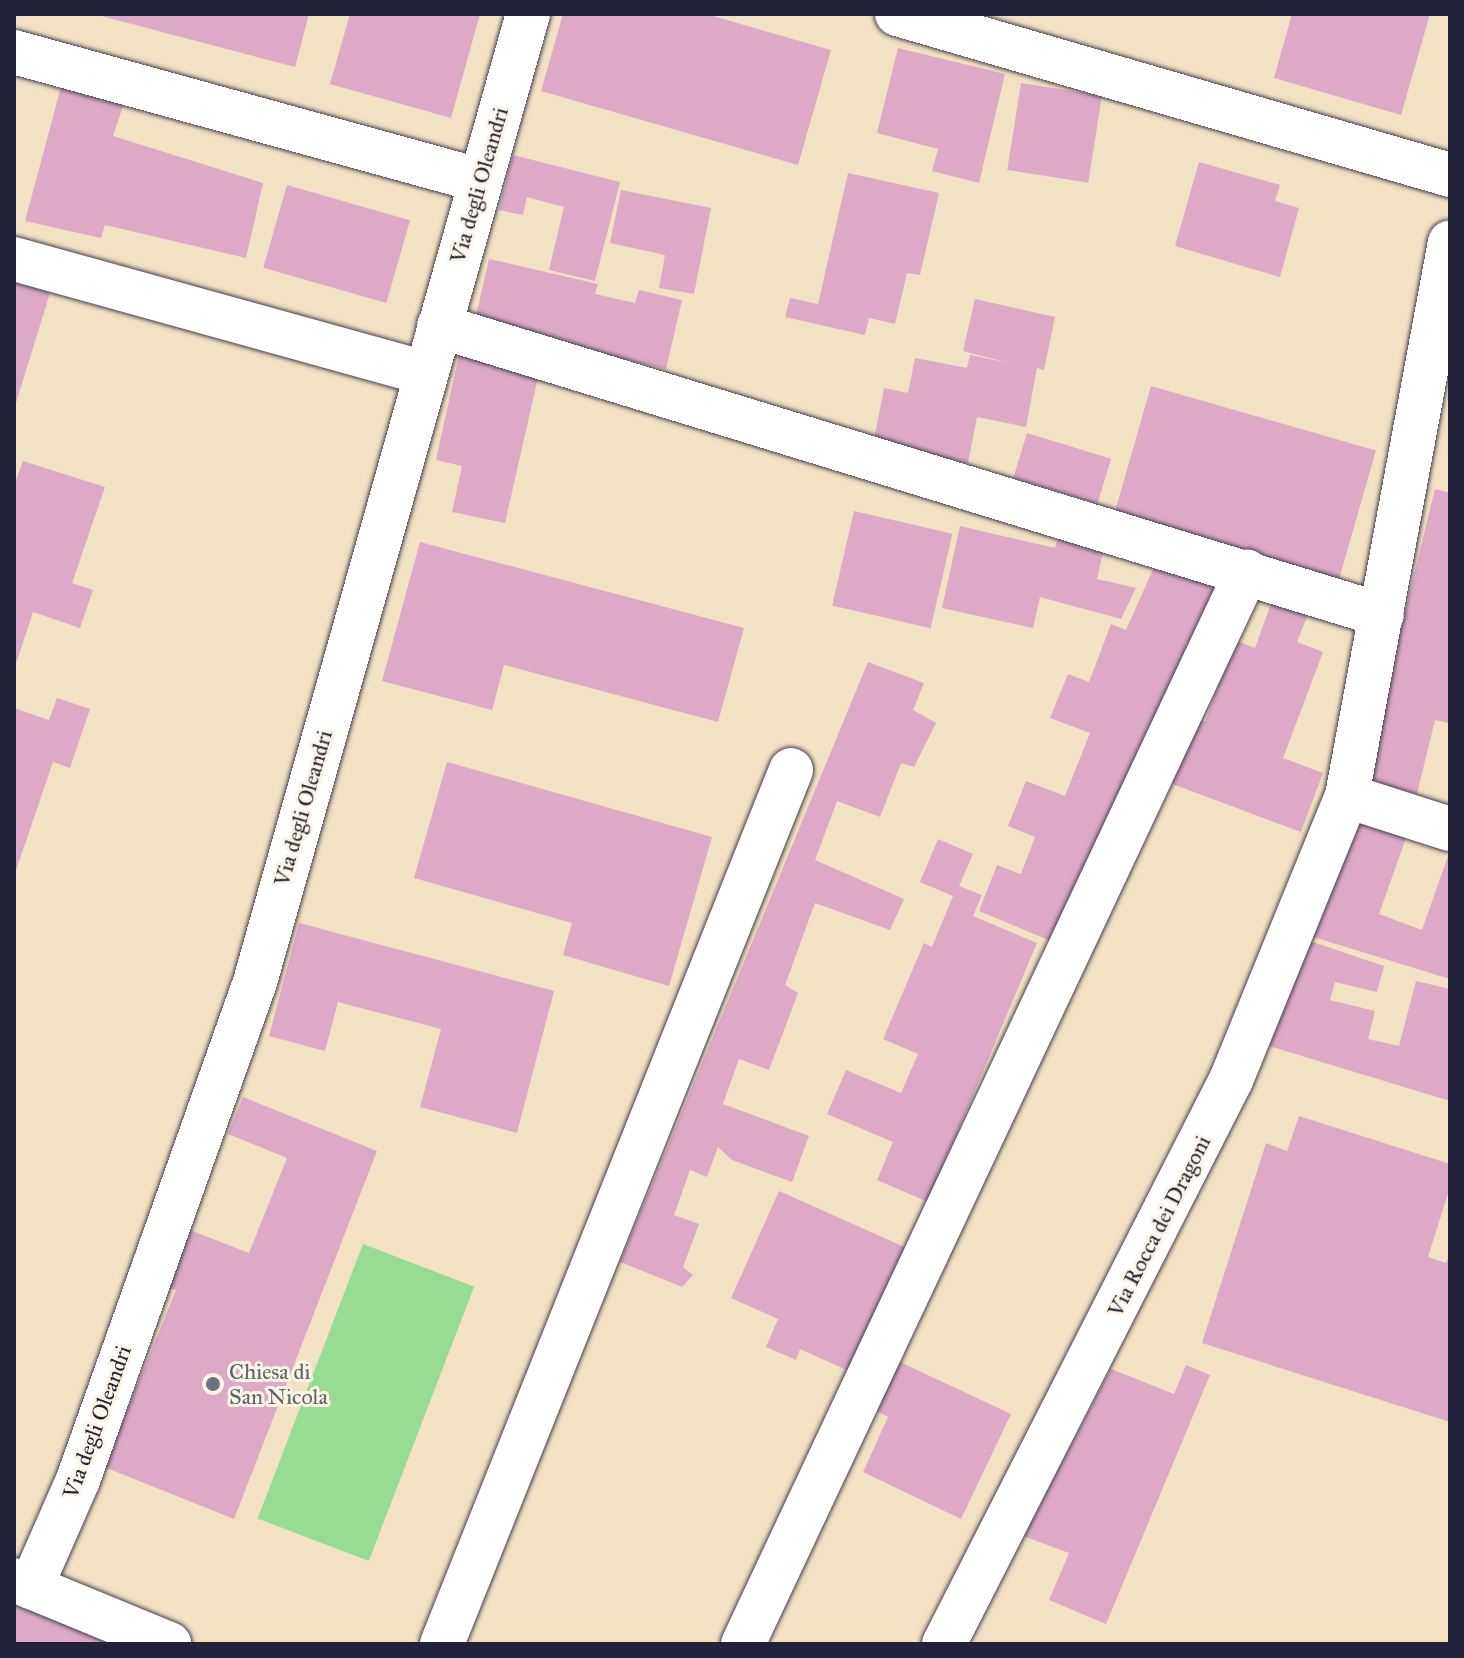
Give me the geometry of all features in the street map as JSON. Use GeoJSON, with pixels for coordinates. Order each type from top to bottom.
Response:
{"type":"FeatureCollection","features":[{"type":"Feature","properties":{"kind":"street","name":"Via degli Oleandri"},"geometry":{"type":"LineString","coordinates":[[22,1584],[78,1480],[255,982],[424,373],[528,14]]}},
{"type":"Feature","properties":{"kind":"street"},"geometry":{"type":"LineString","coordinates":[[897,14],[1450,175]]}},
{"type":"Feature","properties":{"kind":"street"},"geometry":{"type":"LineString","coordinates":[[14,52],[479,180]]}},
{"type":"Feature","properties":{"kind":"street","name":"Via Rocca dei Dragoni"},"geometry":{"type":"LineString","coordinates":[[944,1644],[1231,1080],[1347,796],[1382,615],[1435,404],[1450,242]]}},
{"type":"Feature","properties":{"kind":"street"},"geometry":{"type":"LineString","coordinates":[[14,259],[424,373]]}},
{"type":"Feature","properties":{"kind":"street"},"geometry":{"type":"LineString","coordinates":[[439,326],[1247,571],[1382,615]]}},
{"type":"Feature","properties":{"kind":"street"},"geometry":{"type":"LineString","coordinates":[[743,1644],[1247,571]]}},
{"type":"Feature","properties":{"kind":"street"},"geometry":{"type":"LineString","coordinates":[[442,1644],[791,770]]}},
{"type":"Feature","properties":{"kind":"street"},"geometry":{"type":"LineString","coordinates":[[1347,796],[1450,829]]}},
{"type":"Feature","properties":{"kind":"street"},"geometry":{"type":"LineString","coordinates":[[22,1584],[169,1644]]}},
{"type":"Feature","properties":{"kind":"green space"},"geometry":{"type":"Polygon","coordinates":[[[363,1244],[474,1287],[369,1561],[258,1518],[363,1244]]]}},
{"type":"Feature","properties":{"kind":"building"},"geometry":{"type":"Polygon","coordinates":[[[94,14],[309,14],[295,67],[94,14]]]}},
{"type":"Feature","properties":{"kind":"building"},"geometry":{"type":"Polygon","coordinates":[[[350,14],[480,14],[451,118],[330,84],[350,14]]]}},
{"type":"Feature","properties":{"kind":"building"},"geometry":{"type":"Polygon","coordinates":[[[563,14],[706,14],[831,50],[798,165],[541,91],[563,14]]]}},
{"type":"Feature","properties":{"kind":"building"},"geometry":{"type":"Polygon","coordinates":[[[1292,14],[1430,14],[1401,115],[1274,78],[1292,14]]]}},
{"type":"Feature","properties":{"kind":"building"},"geometry":{"type":"Polygon","coordinates":[[[898,48],[1005,74],[979,183],[932,171],[938,149],[877,133],[898,48]]]}},
{"type":"Feature","properties":{"kind":"building"},"geometry":{"type":"Polygon","coordinates":[[[1021,83],[1102,96],[1088,183],[1007,170],[1021,83]]]}},
{"type":"Feature","properties":{"kind":"building"},"geometry":{"type":"Polygon","coordinates":[[[61,87],[124,103],[113,136],[263,183],[246,258],[105,225],[101,238],[25,221],[61,87]]]}},
{"type":"Feature","properties":{"kind":"building"},"geometry":{"type":"Polygon","coordinates":[[[513,155],[620,182],[595,281],[549,270],[564,207],[527,197],[523,215],[499,210],[513,155]]]}},
{"type":"Feature","properties":{"kind":"building"},"geometry":{"type":"Polygon","coordinates":[[[1199,162],[1280,185],[1275,201],[1299,208],[1280,277],[1175,246],[1199,162]]]}},
{"type":"Feature","properties":{"kind":"building"},"geometry":{"type":"Polygon","coordinates":[[[848,173],[939,193],[920,275],[907,273],[895,324],[869,318],[865,335],[785,317],[790,298],[818,304],[848,173]]]}},
{"type":"Feature","properties":{"kind":"building"},"geometry":{"type":"Polygon","coordinates":[[[287,185],[410,220],[386,303],[263,268],[287,185]]]}},
{"type":"Feature","properties":{"kind":"building"},"geometry":{"type":"Polygon","coordinates":[[[621,190],[711,208],[694,294],[659,288],[665,255],[610,243],[621,190]]]}},
{"type":"Feature","properties":{"kind":"building"},"geometry":{"type":"Polygon","coordinates":[[[489,259],[598,284],[595,294],[635,303],[639,290],[682,300],[666,369],[474,325],[489,259]]]}},
{"type":"Feature","properties":{"kind":"building"},"geometry":{"type":"Polygon","coordinates":[[[14,282],[50,293],[15,406],[14,406],[14,282]]]}},
{"type":"Feature","properties":{"kind":"building"},"geometry":{"type":"Polygon","coordinates":[[[975,299],[1055,317],[1044,370],[1037,368],[1026,427],[977,417],[968,463],[873,445],[884,388],[908,393],[915,358],[967,368],[970,355],[1009,363],[963,351],[975,299]]]}},
{"type":"Feature","properties":{"kind":"building"},"geometry":{"type":"Polygon","coordinates":[[[459,355],[539,373],[505,523],[452,512],[462,466],[436,460],[459,355]]]}},
{"type":"Feature","properties":{"kind":"building"},"geometry":{"type":"Polygon","coordinates":[[[1151,386],[1376,450],[1338,583],[1113,519],[1151,386]]]}},
{"type":"Feature","properties":{"kind":"building"},"geometry":{"type":"Polygon","coordinates":[[[1027,433],[1111,459],[1097,504],[1013,478],[1027,433]]]}},
{"type":"Feature","properties":{"kind":"building"},"geometry":{"type":"Polygon","coordinates":[[[23,461],[105,487],[72,583],[93,590],[80,628],[33,612],[15,666],[14,486],[23,461]]]}},
{"type":"Feature","properties":{"kind":"building"},"geometry":{"type":"Polygon","coordinates":[[[1435,489],[1450,493],[1450,723],[1435,720],[1416,798],[1363,785],[1435,489]]]}},
{"type":"Feature","properties":{"kind":"building"},"geometry":{"type":"Polygon","coordinates":[[[854,511],[952,534],[931,628],[832,606],[854,511]]]}},
{"type":"Feature","properties":{"kind":"building"},"geometry":{"type":"Polygon","coordinates":[[[960,526],[1055,548],[1059,533],[1105,544],[1097,579],[1136,588],[1121,619],[1040,597],[1033,628],[942,608],[960,526]]]}},
{"type":"Feature","properties":{"kind":"building"},"geometry":{"type":"Polygon","coordinates":[[[420,542],[744,628],[718,722],[504,665],[492,710],[382,681],[420,542]]]}},
{"type":"Feature","properties":{"kind":"building"},"geometry":{"type":"Polygon","coordinates":[[[1158,558],[1226,590],[1058,944],[979,911],[997,865],[1021,874],[1035,837],[1008,826],[1026,781],[1065,796],[1090,733],[1050,718],[1068,674],[1089,682],[1111,624],[1126,630],[1158,558]]]}},
{"type":"Feature","properties":{"kind":"building"},"geometry":{"type":"Polygon","coordinates":[[[1272,601],[1308,614],[1297,642],[1323,652],[1283,758],[1323,773],[1301,832],[1162,780],[1186,715],[1205,722],[1235,640],[1255,648],[1272,601]]]}},
{"type":"Feature","properties":{"kind":"building"},"geometry":{"type":"Polygon","coordinates":[[[868,662],[924,683],[913,710],[936,723],[914,767],[901,763],[880,817],[837,801],[815,860],[904,899],[890,930],[815,903],[785,985],[798,993],[769,1070],[739,1059],[723,1104],[809,1136],[792,1182],[732,1160],[718,1147],[707,1177],[690,1170],[674,1215],[699,1224],[683,1267],[693,1275],[682,1287],[620,1262],[868,662]]]}},
{"type":"Feature","properties":{"kind":"building"},"geometry":{"type":"Polygon","coordinates":[[[57,698],[90,709],[70,768],[53,762],[14,876],[14,708],[49,720],[57,698]]]}},
{"type":"Feature","properties":{"kind":"building"},"geometry":{"type":"Polygon","coordinates":[[[447,762],[712,837],[669,986],[563,955],[572,923],[414,878],[447,762]]]}},
{"type":"Feature","properties":{"kind":"building"},"geometry":{"type":"Polygon","coordinates":[[[1351,819],[1406,838],[1379,914],[1422,930],[1450,850],[1450,979],[1310,936],[1351,819]]]}},
{"type":"Feature","properties":{"kind":"building"},"geometry":{"type":"Polygon","coordinates":[[[938,839],[973,854],[959,886],[982,895],[973,916],[1037,943],[928,1202],[877,1180],[893,1142],[827,1114],[846,1070],[901,1093],[918,1054],[883,1039],[924,943],[932,947],[953,896],[920,882],[938,839]]]}},
{"type":"Feature","properties":{"kind":"building"},"geometry":{"type":"Polygon","coordinates":[[[299,923],[554,991],[517,1133],[420,1107],[441,1029],[338,1002],[325,1051],[269,1036],[299,923]]]}},
{"type":"Feature","properties":{"kind":"building"},"geometry":{"type":"Polygon","coordinates":[[[1307,940],[1384,966],[1377,992],[1335,982],[1330,1000],[1375,1011],[1368,1039],[1399,1046],[1416,981],[1450,989],[1450,1101],[1266,1045],[1307,940]]]}},
{"type":"Feature","properties":{"kind":"building","name":"Chiesa di San Nicola"},"geometry":{"type":"Polygon","coordinates":[[[243,1097],[377,1151],[234,1519],[104,1467],[176,1290],[166,1287],[190,1230],[249,1253],[287,1158],[228,1134],[243,1097]]]}},
{"type":"Feature","properties":{"kind":"building"},"geometry":{"type":"Polygon","coordinates":[[[1299,1116],[1450,1164],[1450,1187],[1428,1257],[1446,1263],[1450,1254],[1450,1422],[1202,1343],[1266,1143],[1287,1151],[1299,1116]]]}},
{"type":"Feature","properties":{"kind":"building"},"geometry":{"type":"Polygon","coordinates":[[[779,1191],[909,1249],[860,1376],[800,1349],[796,1360],[766,1347],[778,1319],[731,1298],[779,1191]]]}},
{"type":"Feature","properties":{"kind":"building"},"geometry":{"type":"Polygon","coordinates":[[[900,1362],[1011,1414],[961,1519],[863,1472],[888,1417],[877,1411],[900,1362]]]}},
{"type":"Feature","properties":{"kind":"building"},"geometry":{"type":"Polygon","coordinates":[[[1186,1365],[1210,1375],[1106,1624],[1049,1600],[1069,1553],[1023,1536],[1111,1369],[1174,1394],[1186,1365]]]}},
{"type":"Feature","properties":{"kind":"building"},"geometry":{"type":"Polygon","coordinates":[[[14,1605],[117,1644],[14,1644],[14,1605]]]}},
{"type":"Feature","properties":{"kind":"place","name":"Chiesa di San Nicola"},"geometry":{"type":"Point","coordinates":[213,1384]}}]}
